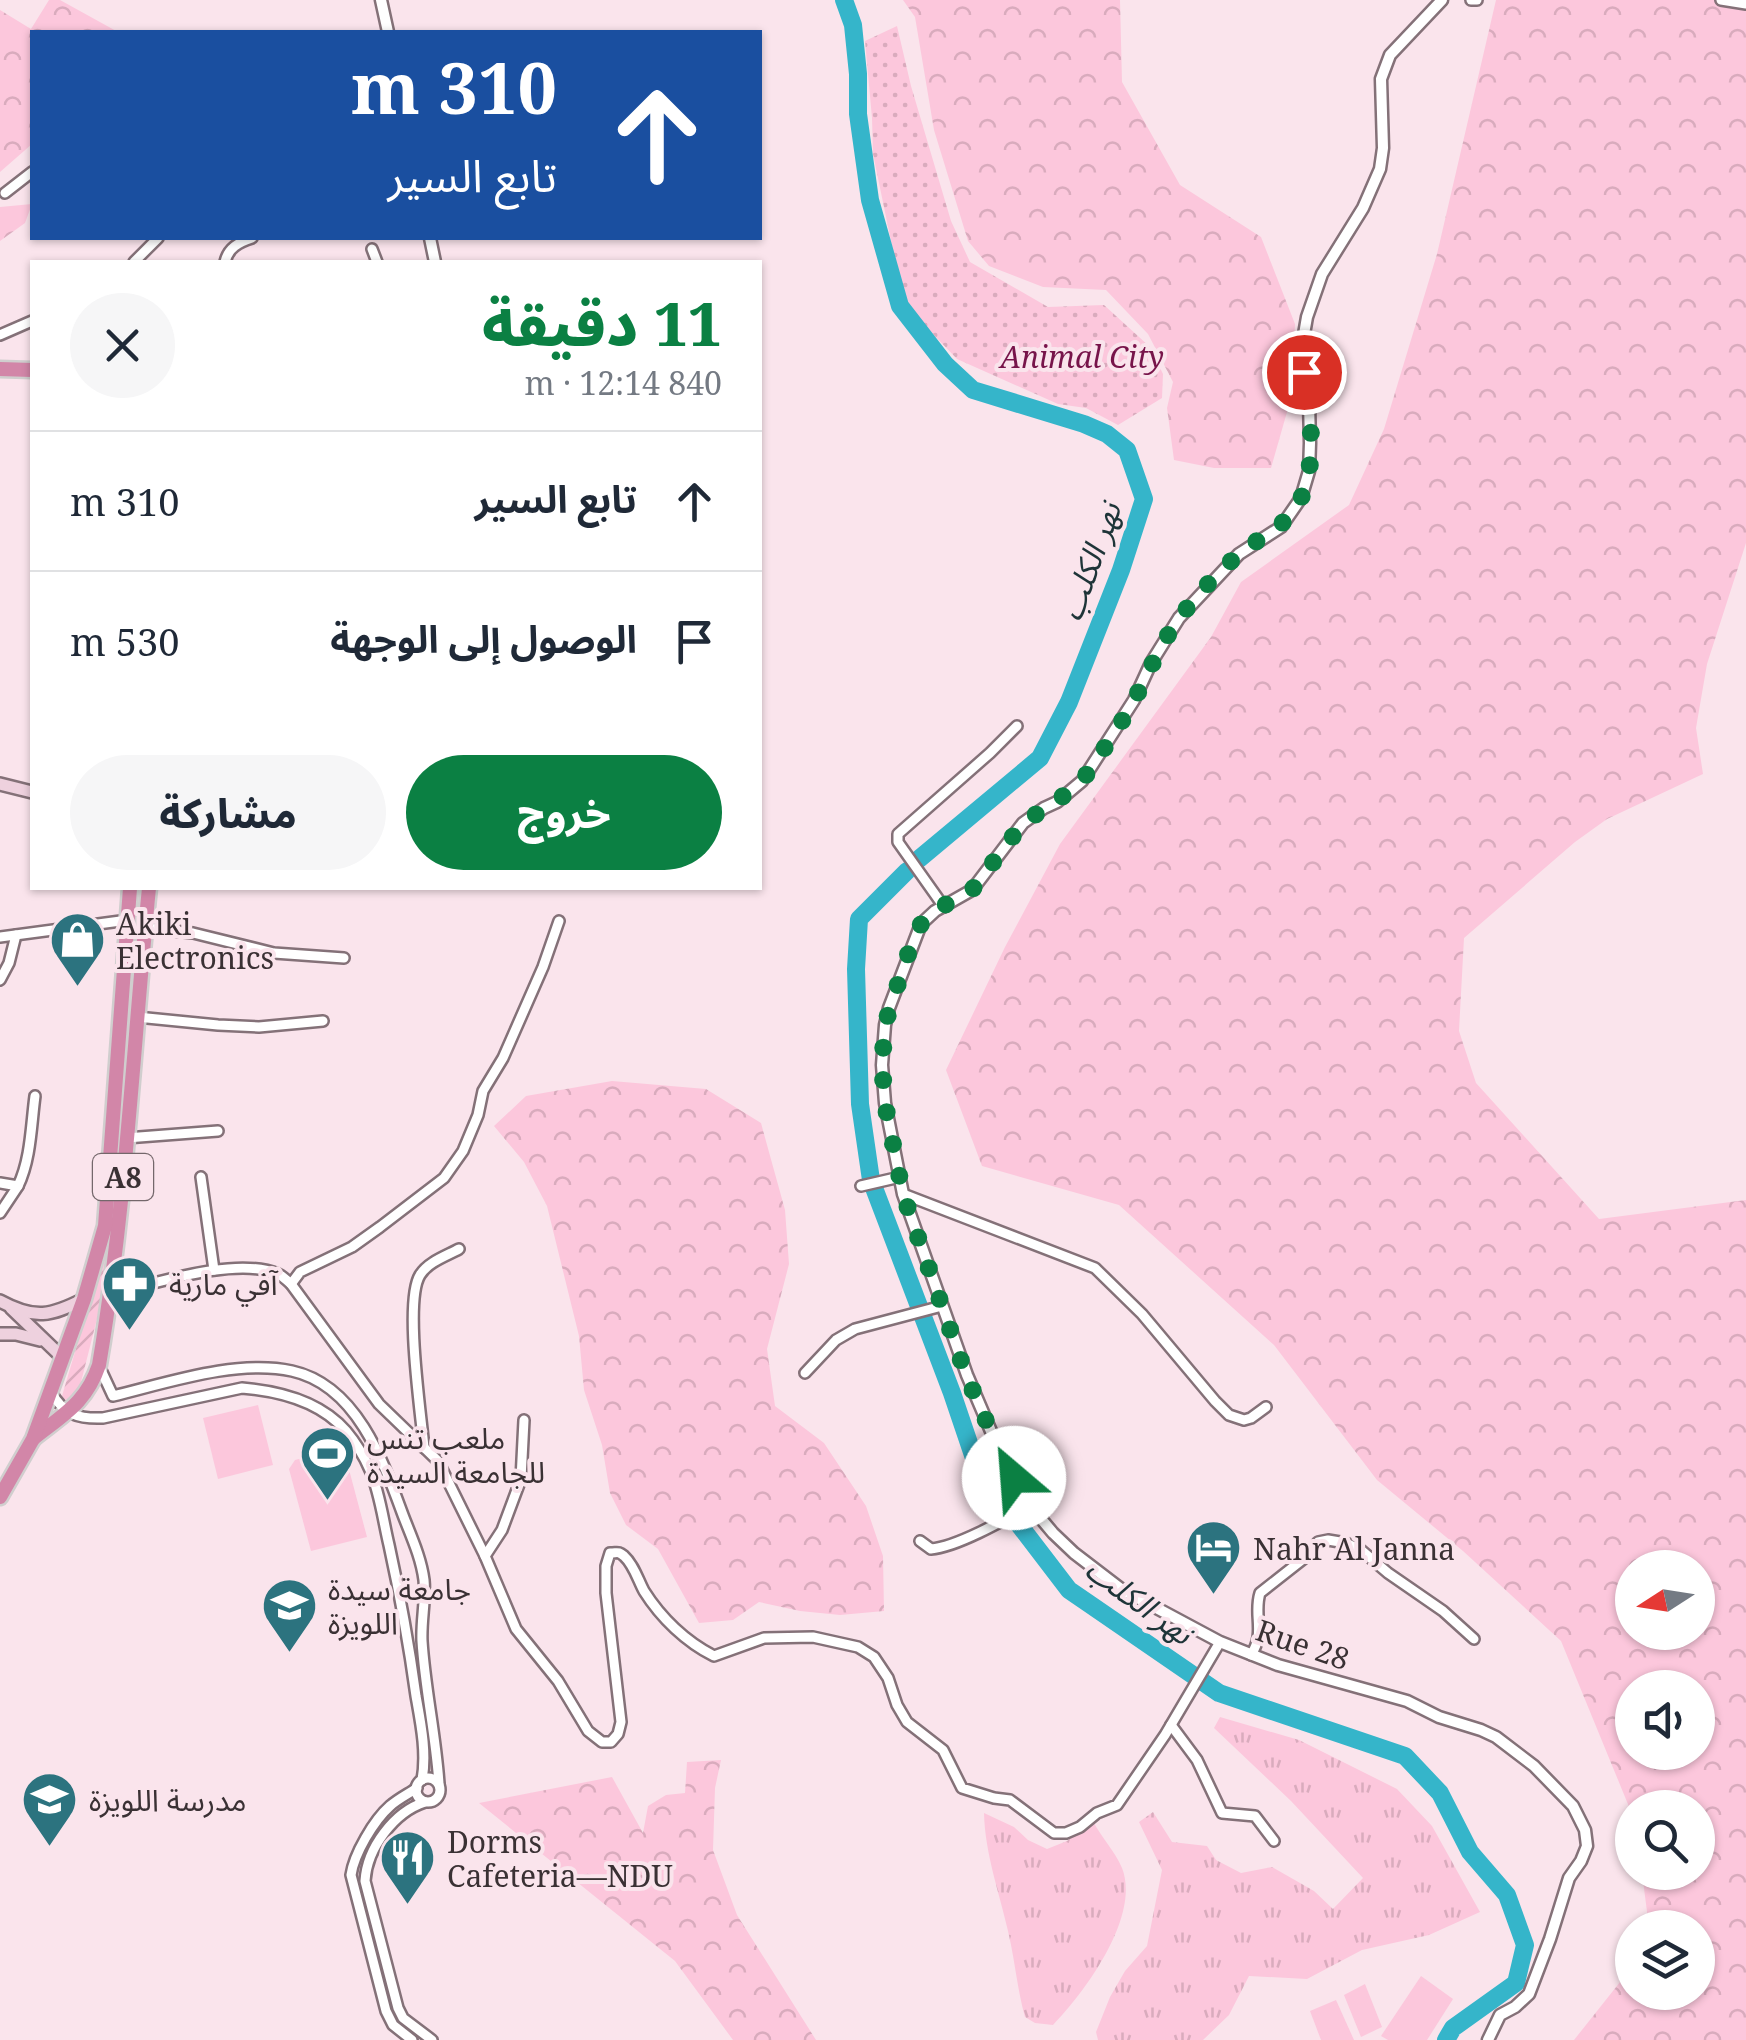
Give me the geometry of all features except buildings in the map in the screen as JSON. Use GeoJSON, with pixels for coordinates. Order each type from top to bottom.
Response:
{"type":"FeatureCollection","features":[{"type":"Feature","properties":{"kind":"highway"},"geometry":{"type":"LineString","coordinates":[[0,369],[30,370]]}},
{"type":"Feature","properties":{"kind":"highway","name":"A8"},"geometry":{"type":"LineString","coordinates":[[0,1497],[33,1439],[84,1299],[105,1226],[130,890]]}},
{"type":"Feature","properties":{"kind":"highway","name":"A8"},"geometry":{"type":"LineString","coordinates":[[33,1439],[92,1386],[100,1365],[121,1214],[149,890]]}},
{"type":"Feature","properties":{"kind":"main road"},"geometry":{"type":"LineString","coordinates":[[0,784],[30,792]]}},
{"type":"Feature","properties":{"kind":"main road"},"geometry":{"type":"LineString","coordinates":[[3,1306],[43,1316],[84,1299]]}},
{"type":"Feature","properties":{"kind":"main road"},"geometry":{"type":"LineString","coordinates":[[3,1306],[63,1358]]}},
{"type":"Feature","properties":{"kind":"main road"},"geometry":{"type":"LineString","coordinates":[[0,1334],[47,1342]]}},
{"type":"Feature","properties":{"kind":"street"},"geometry":{"type":"LineString","coordinates":[[381,0],[388,30]]}},
{"type":"Feature","properties":{"kind":"street","name":"Rue 28"},"geometry":{"type":"LineString","coordinates":[[1442,0],[1390,55],[1381,79],[1380,169],[1363,208],[1328,262],[1314,295],[1303,340],[1310,442],[1301,498],[1280,528],[1239,554],[1179,618],[1126,714],[1082,781],[1023,823],[972,890],[926,918],[915,936],[885,1024],[882,1065],[885,1104],[903,1194],[987,1424],[1027,1507],[1098,1573],[1121,1589],[1250,1655],[1398,1698],[1496,1737],[1525,1758],[1574,1806],[1585,1830],[1587,1846],[1569,1878],[1529,1994],[1516,2008],[1500,2014],[1488,2040]]}},
{"type":"Feature","properties":{"kind":"street"},"geometry":{"type":"LineString","coordinates":[[1721,0],[1746,4]]}},
{"type":"Feature","properties":{"kind":"street"},"geometry":{"type":"LineString","coordinates":[[5,194],[30,174]]}},
{"type":"Feature","properties":{"kind":"street"},"geometry":{"type":"LineString","coordinates":[[136,260],[156,240]]}},
{"type":"Feature","properties":{"kind":"street"},"geometry":{"type":"LineString","coordinates":[[226,260],[234,246],[248,240]]}},
{"type":"Feature","properties":{"kind":"street"},"geometry":{"type":"LineString","coordinates":[[372,249],[375,260]]}},
{"type":"Feature","properties":{"kind":"street"},"geometry":{"type":"LineString","coordinates":[[0,335],[30,321]]}},
{"type":"Feature","properties":{"kind":"street"},"geometry":{"type":"LineString","coordinates":[[944,906],[898,842],[898,834],[1017,726]]}},
{"type":"Feature","properties":{"kind":"street"},"geometry":{"type":"LineString","coordinates":[[0,937],[128,920]]}},
{"type":"Feature","properties":{"kind":"street"},"geometry":{"type":"LineString","coordinates":[[291,1284],[300,1272],[352,1247],[444,1178],[463,1150],[484,1091],[503,1058],[559,920]]}},
{"type":"Feature","properties":{"kind":"street"},"geometry":{"type":"LineString","coordinates":[[146,928],[193,932],[274,954],[344,958]]}},
{"type":"Feature","properties":{"kind":"street"},"geometry":{"type":"LineString","coordinates":[[0,980],[10,963],[16,935]]}},
{"type":"Feature","properties":{"kind":"street"},"geometry":{"type":"LineString","coordinates":[[137,1017],[259,1027],[322,1021]]}},
{"type":"Feature","properties":{"kind":"street"},"geometry":{"type":"LineString","coordinates":[[0,1213],[18,1186],[27,1159],[35,1096]]}},
{"type":"Feature","properties":{"kind":"street"},"geometry":{"type":"LineString","coordinates":[[126,1138],[218,1131]]}},
{"type":"Feature","properties":{"kind":"street"},"geometry":{"type":"LineString","coordinates":[[202,1177],[214,1270]]}},
{"type":"Feature","properties":{"kind":"street"},"geometry":{"type":"LineString","coordinates":[[861,1186],[898,1178]]}},
{"type":"Feature","properties":{"kind":"street"},"geometry":{"type":"LineString","coordinates":[[0,1183],[18,1186]]}},
{"type":"Feature","properties":{"kind":"street"},"geometry":{"type":"LineString","coordinates":[[903,1194],[1095,1268],[1142,1314],[1230,1415],[1244,1420],[1266,1407]]}},
{"type":"Feature","properties":{"kind":"street"},"geometry":{"type":"LineString","coordinates":[[424,1448],[414,1339],[415,1290],[425,1268],[459,1250]]}},
{"type":"Feature","properties":{"kind":"street"},"geometry":{"type":"LineString","coordinates":[[111,1294],[234,1268],[278,1274],[291,1284],[379,1404],[438,1462],[522,1638],[558,1681],[588,1731],[602,1742],[616,1739],[621,1722],[606,1593],[606,1566],[610,1554],[618,1552],[627,1558],[644,1590],[676,1630],[714,1656],[764,1638],[813,1637],[858,1647],[874,1657],[908,1722],[943,1750],[962,1788],[1010,1800],[1054,1833],[1066,1834],[1117,1805],[1220,1642]]}},
{"type":"Feature","properties":{"kind":"street"},"geometry":{"type":"LineString","coordinates":[[805,1373],[836,1340],[855,1329],[942,1306]]}},
{"type":"Feature","properties":{"kind":"street"},"geometry":{"type":"LineString","coordinates":[[100,1365],[113,1396],[103,1418]]}},
{"type":"Feature","properties":{"kind":"street"},"geometry":{"type":"LineString","coordinates":[[113,1396],[251,1368],[274,1369],[343,1428],[360,1449],[371,1473],[404,1616],[422,1735],[424,1766],[418,1796],[425,1802]]}},
{"type":"Feature","properties":{"kind":"street"},"geometry":{"type":"LineString","coordinates":[[50,1392],[67,1412],[84,1419],[242,1388],[322,1383],[340,1397],[382,1458],[424,1582],[422,1640],[440,1791],[433,1801],[412,1806],[396,1817],[374,1850],[365,1881],[398,2008],[404,2018],[432,2040]]}},
{"type":"Feature","properties":{"kind":"street"},"geometry":{"type":"LineString","coordinates":[[485,1556],[502,1530],[521,1479],[524,1420]]}},
{"type":"Feature","properties":{"kind":"street"},"geometry":{"type":"LineString","coordinates":[[920,1541],[931,1549],[939,1548],[1027,1507]]}},
{"type":"Feature","properties":{"kind":"street"},"geometry":{"type":"LineString","coordinates":[[1250,1655],[1258,1640],[1260,1592],[1324,1540],[1361,1550],[1443,1610],[1474,1639]]}},
{"type":"Feature","properties":{"kind":"street"},"geometry":{"type":"LineString","coordinates":[[1171,1725],[1197,1760],[1222,1813],[1255,1816],[1274,1840]]}},
{"type":"Feature","properties":{"kind":"street"},"geometry":{"type":"LineString","coordinates":[[412,2040],[393,2025],[386,2011],[350,1875],[353,1860],[390,1806],[431,1778],[438,1784]]}},
{"type":"Feature","properties":{"kind":"green space"},"geometry":{"type":"Polygon","coordinates":[[[49,0],[60,0],[114,30],[30,30],[30,146],[0,172],[0,10],[31,29],[49,0]]]}},
{"type":"Feature","properties":{"kind":"green space"},"geometry":{"type":"Polygon","coordinates":[[[903,0],[1120,0],[1122,82],[1180,185],[1261,237],[1295,324],[1291,398],[1271,468],[1214,468],[1174,460],[1167,408],[1173,382],[1148,334],[1106,290],[1043,287],[989,266],[968,241],[934,130],[915,17],[903,0]]]}},
{"type":"Feature","properties":{"kind":"green space"},"geometry":{"type":"Polygon","coordinates":[[[1496,0],[1746,0],[1746,543],[1707,664],[1696,728],[1703,774],[1607,819],[1464,938],[1459,1031],[1476,1083],[1599,1219],[1746,1200],[1746,2040],[1574,2040],[1615,1988],[1615,2010],[1715,2010],[1715,1910],[1647,1910],[1644,1890],[1715,1890],[1715,1790],[1622,1790],[1561,1641],[1463,1551],[1377,1480],[1274,1345],[1119,1205],[982,1166],[946,1070],[1060,844],[1211,637],[1241,582],[1349,505],[1384,429],[1437,254],[1496,0]]]}},
{"type":"Feature","properties":{"kind":"green space","name":"Animal City"},"geometry":{"type":"Polygon","coordinates":[[[897,26],[951,221],[970,262],[1048,307],[1104,305],[1150,347],[1163,374],[1162,398],[1118,425],[1086,408],[1058,404],[957,359],[904,304],[873,154],[865,41],[897,26]]]}},
{"type":"Feature","properties":{"kind":"green space"},"geometry":{"type":"Polygon","coordinates":[[[30,204],[25,223],[0,241],[0,207],[30,204]]]}},
{"type":"Feature","properties":{"kind":"green space"},"geometry":{"type":"Polygon","coordinates":[[[612,1081],[706,1089],[761,1123],[785,1210],[789,1264],[767,1349],[775,1406],[824,1443],[866,1506],[883,1556],[884,1611],[840,1615],[759,1602],[733,1620],[699,1623],[658,1549],[626,1525],[610,1493],[602,1445],[584,1390],[579,1336],[547,1206],[524,1162],[494,1126],[526,1096],[612,1081]]]}},
{"type":"Feature","properties":{"kind":"green space"},"geometry":{"type":"Polygon","coordinates":[[[105,1260],[100,1307],[80,1386],[64,1400],[62,1396],[105,1260]]]}},
{"type":"Feature","properties":{"kind":"green space"},"geometry":{"type":"Polygon","coordinates":[[[258,1405],[273,1465],[218,1479],[203,1418],[258,1405]]]}},
{"type":"Feature","properties":{"kind":"green space","name":"ملعب تنس للجامعة السيدة"},"geometry":{"type":"Polygon","coordinates":[[[343,1447],[367,1537],[311,1551],[289,1469],[295,1460],[343,1447]]]}},
{"type":"Feature","properties":{"kind":"green space"},"geometry":{"type":"Polygon","coordinates":[[[1220,1717],[1299,1740],[1397,1789],[1432,1826],[1480,1912],[1429,1935],[1362,1950],[1307,1979],[1249,1976],[1229,2015],[1203,2040],[1098,2040],[1096,2032],[1110,1997],[1125,1971],[1147,1946],[1162,1870],[1139,1822],[1153,1812],[1172,1842],[1207,1846],[1216,1860],[1241,1873],[1272,1867],[1314,1891],[1333,1909],[1363,1878],[1291,1801],[1214,1728],[1220,1717]]]}},
{"type":"Feature","properties":{"kind":"green space"},"geometry":{"type":"Polygon","coordinates":[[[721,1760],[715,1788],[713,1850],[737,1915],[816,2040],[733,2040],[675,1961],[479,1803],[612,1777],[643,1833],[648,1806],[666,1795],[685,1793],[687,1762],[721,1760]]]}},
{"type":"Feature","properties":{"kind":"green space"},"geometry":{"type":"Polygon","coordinates":[[[984,1813],[1047,1849],[1067,1841],[1093,1821],[1122,1868],[1126,1887],[1117,1930],[1094,1973],[1053,2025],[1035,2023],[1025,2017],[984,1813]]]}},
{"type":"Feature","properties":{"kind":"green space"},"geometry":{"type":"Polygon","coordinates":[[[1421,1976],[1453,1999],[1427,2040],[1388,2040],[1381,2036],[1421,1976]]]}},
{"type":"Feature","properties":{"kind":"green space"},"geometry":{"type":"Polygon","coordinates":[[[1365,1984],[1382,2027],[1361,2037],[1344,1995],[1365,1984]]]}},
{"type":"Feature","properties":{"kind":"green space"},"geometry":{"type":"Polygon","coordinates":[[[1336,2000],[1354,2040],[1321,2040],[1310,2011],[1336,2000]]]}},
{"type":"Feature","properties":{"kind":"waterway","name":"نهر الكلب"},"geometry":{"type":"LineString","coordinates":[[844,0],[853,25],[858,114],[870,200],[900,306],[945,364],[973,390],[1107,434],[1127,450],[1144,499],[1121,570],[1069,702],[1040,758],[919,859]]}},
{"type":"Feature","properties":{"kind":"waterway","name":"نهر الكلب"},"geometry":{"type":"LineString","coordinates":[[907,871],[859,919],[856,969],[860,1104],[871,1180],[974,1458],[1007,1509],[1069,1590],[1219,1693],[1405,1756],[1440,1793],[1470,1852],[1507,1895],[1525,1945],[1516,1983],[1453,2028],[1446,2040]]}},
{"type":"Feature","properties":{"kind":"place","name":"Akiki Electronics"},"geometry":{"type":"Point","coordinates":[77,989]}},
{"type":"Feature","properties":{"kind":"place","name":"آفي مارية"},"geometry":{"type":"Point","coordinates":[130,1332]}},
{"type":"Feature","properties":{"kind":"place","name":"ملعب تنس للجامعة السيدة"},"geometry":{"type":"Point","coordinates":[328,1503]}},
{"type":"Feature","properties":{"kind":"place","name":"Nahr Al Janna"},"geometry":{"type":"Point","coordinates":[1214,1597]}},
{"type":"Feature","properties":{"kind":"place","name":"جامعة سيدة اللويزة"},"geometry":{"type":"Point","coordinates":[289,1654]}},
{"type":"Feature","properties":{"kind":"place","name":"مدرسة اللويزة"},"geometry":{"type":"Point","coordinates":[50,1848]}},
{"type":"Feature","properties":{"kind":"place","name":"Dorms Cafeteria—NDU"},"geometry":{"type":"Point","coordinates":[408,1907]}},
{"type":"Feature","properties":{"kind":"route"},"geometry":{"type":"LineString","coordinates":[[1014,1478],[966,1375],[903,1194],[890,1137],[882,1065],[889,1008],[921,924],[934,911],[972,890],[1023,823],[1082,781],[1118,728],[1179,618],[1239,554],[1280,528],[1301,498],[1310,442],[1304,372]]}}]}
